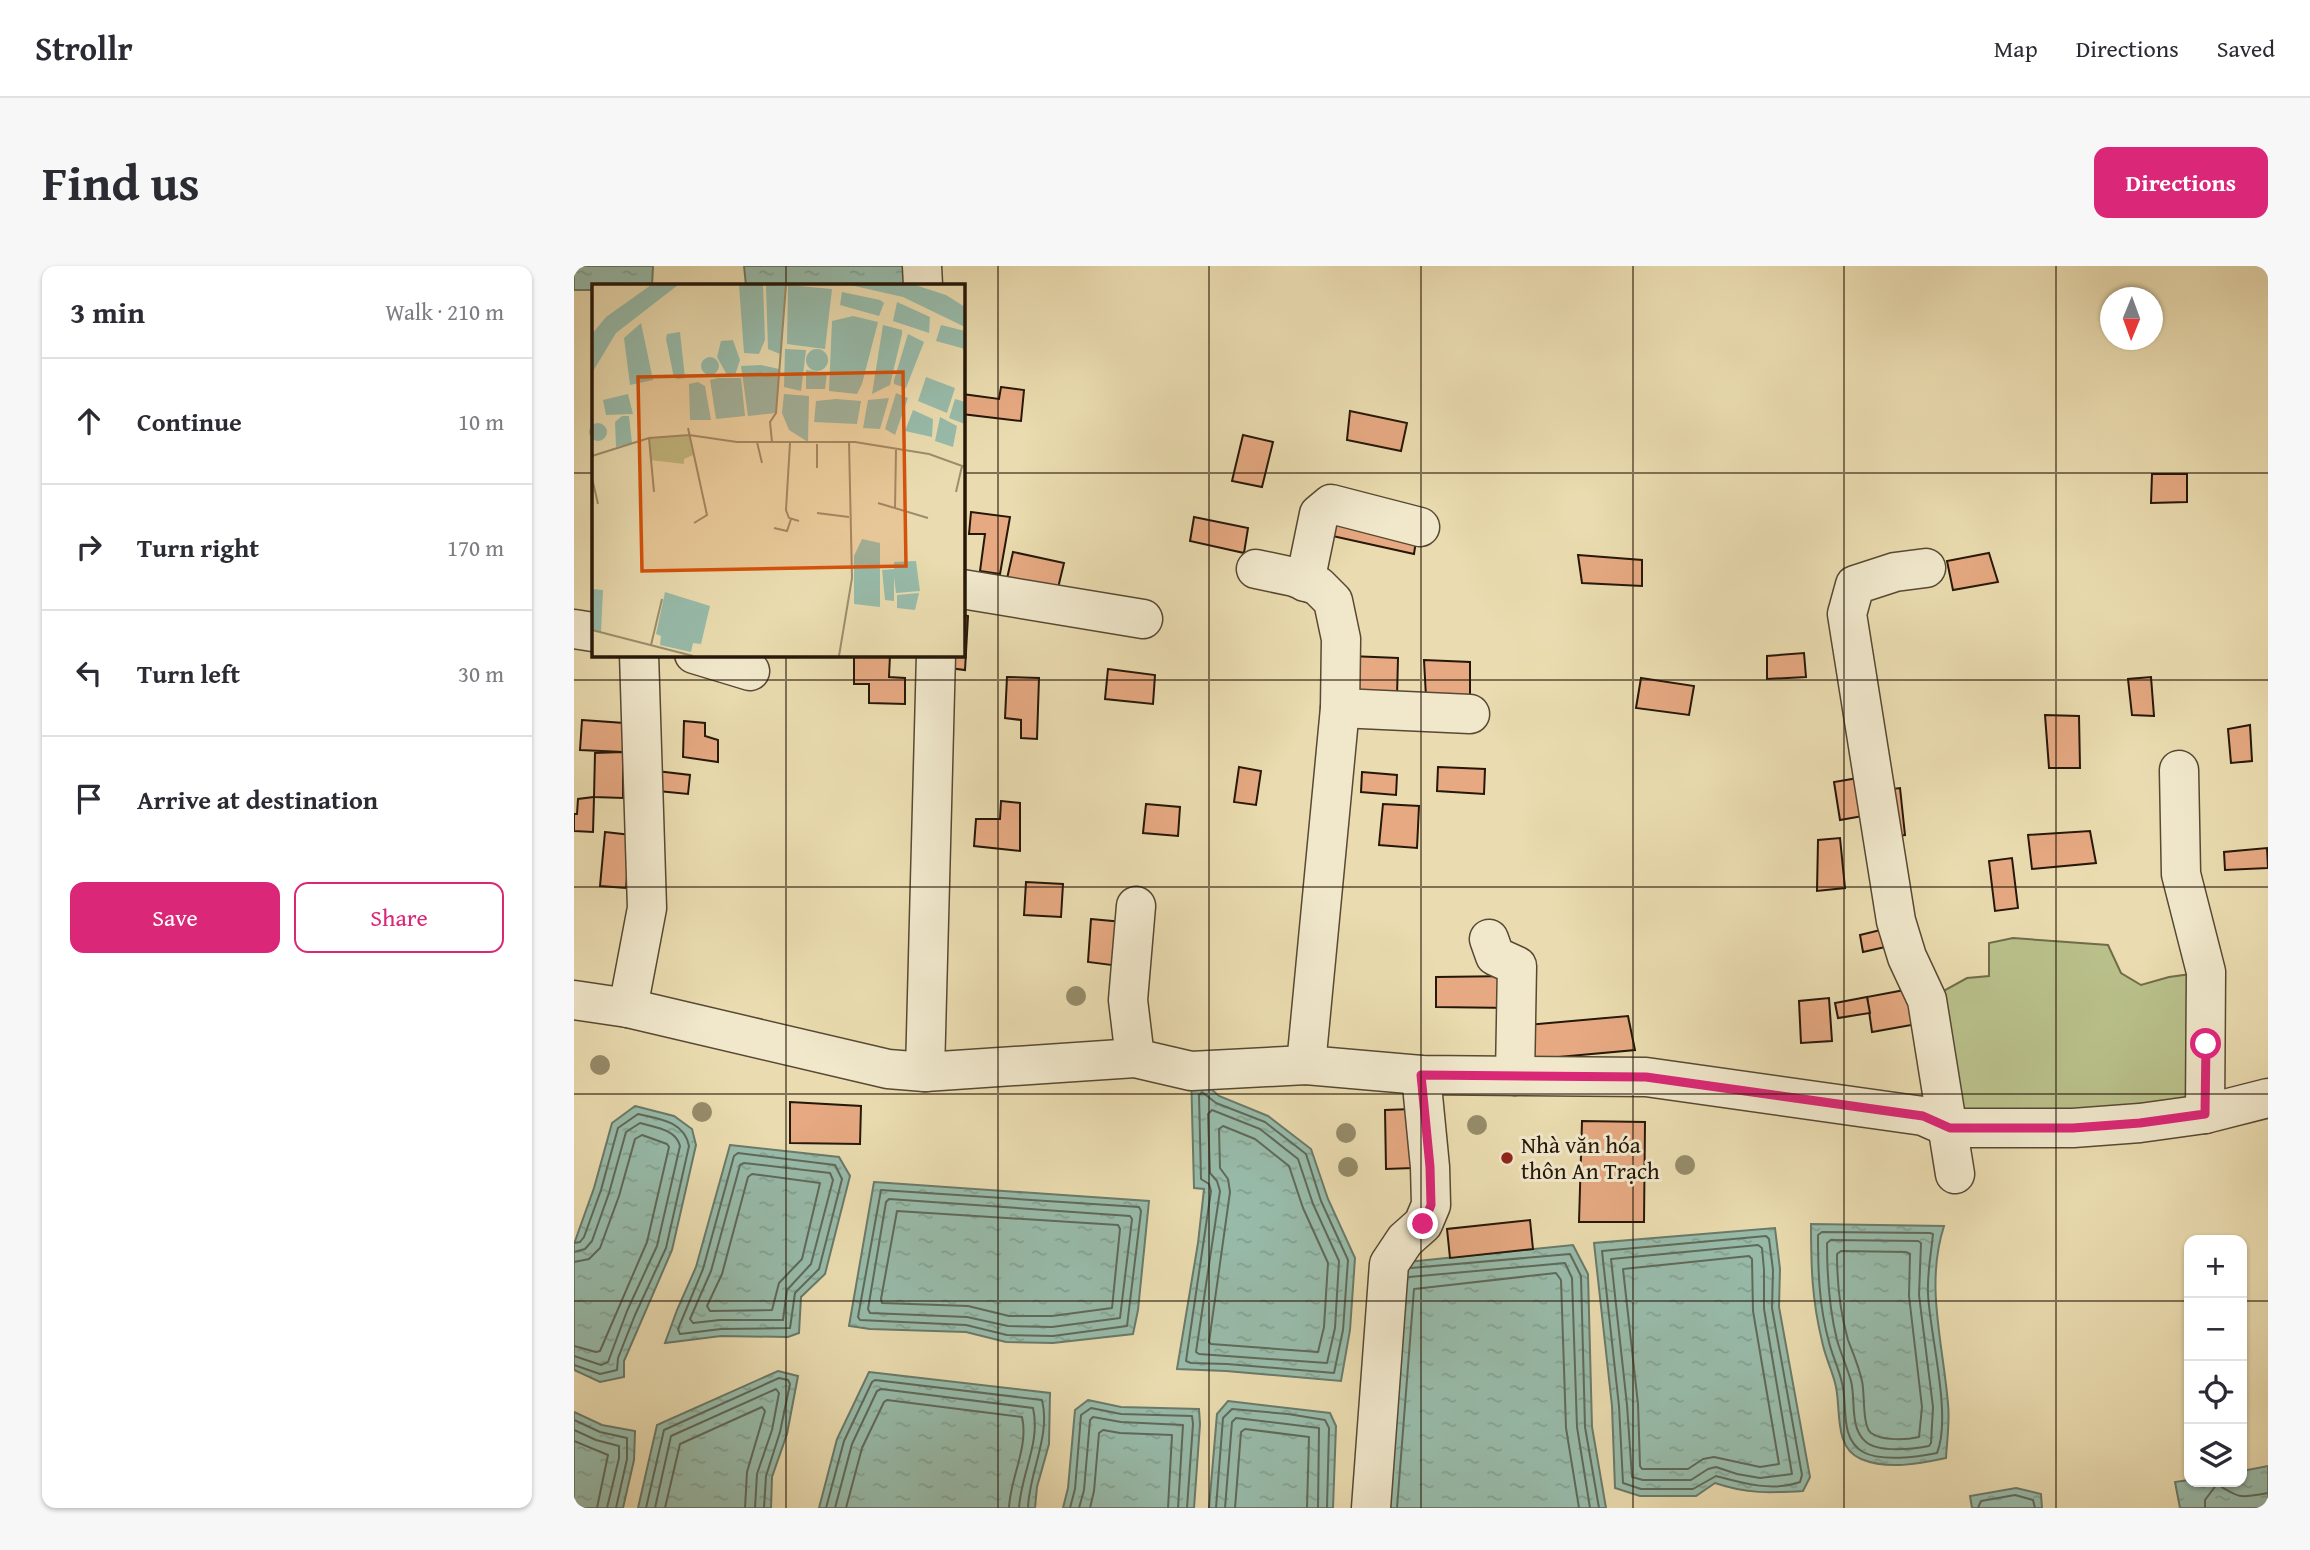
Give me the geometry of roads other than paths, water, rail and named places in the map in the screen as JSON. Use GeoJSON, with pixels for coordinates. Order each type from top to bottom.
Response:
{"type":"FeatureCollection","features":[{"type":"Feature","properties":{"kind":"street"},"geometry":{"type":"LineString","coordinates":[[922,266],[923,284]]}},
{"type":"Feature","properties":{"kind":"street"},"geometry":{"type":"LineString","coordinates":[[1305,582],[1320,514],[1332,504],[1420,527]]}},
{"type":"Feature","properties":{"kind":"street"},"geometry":{"type":"LineString","coordinates":[[1926,568],[1895,572],[1855,585],[1847,614],[1896,921],[1907,957],[1927,1000],[1955,1174]]}},
{"type":"Feature","properties":{"kind":"street"},"geometry":{"type":"LineString","coordinates":[[1256,569],[1318,586],[1333,601],[1341,639],[1340,709],[1306,1065]]}},
{"type":"Feature","properties":{"kind":"street"},"geometry":{"type":"LineString","coordinates":[[964,589],[1143,619]]}},
{"type":"Feature","properties":{"kind":"street"},"geometry":{"type":"LineString","coordinates":[[574,629],[592,632]]}},
{"type":"Feature","properties":{"kind":"street"},"geometry":{"type":"LineString","coordinates":[[628,1008],[647,908],[639,656]]}},
{"type":"Feature","properties":{"kind":"street"},"geometry":{"type":"LineString","coordinates":[[701,656],[750,671]]}},
{"type":"Feature","properties":{"kind":"street"},"geometry":{"type":"LineString","coordinates":[[925,1072],[936,656]]}},
{"type":"Feature","properties":{"kind":"street"},"geometry":{"type":"LineString","coordinates":[[1340,709],[1469,714]]}},
{"type":"Feature","properties":{"kind":"street"},"geometry":{"type":"LineString","coordinates":[[2179,770],[2181,874],[2206,972],[2205,1114]]}},
{"type":"Feature","properties":{"kind":"street"},"geometry":{"type":"LineString","coordinates":[[1136,906],[1128,1000],[1136,1058]]}},
{"type":"Feature","properties":{"kind":"street"},"geometry":{"type":"LineString","coordinates":[[1489,939],[1494,956],[1517,966],[1515,1076]]}},
{"type":"Feature","properties":{"kind":"street"},"geometry":{"type":"LineString","coordinates":[[574,1000],[628,1008],[888,1069],[925,1072],[1136,1058],[1191,1071],[1306,1065],[1421,1075],[1646,1077],[1923,1116],[1947,1126],[2073,1128],[2140,1123],[2205,1114],[2268,1098]]}},
{"type":"Feature","properties":{"kind":"street"},"geometry":{"type":"LineString","coordinates":[[1371,1508],[1389,1264],[1405,1240],[1423,1224],[1431,1205],[1421,1075]]}},
{"type":"Feature","properties":{"kind":"water"},"geometry":{"type":"Polygon","coordinates":[[[574,266],[653,266],[652,284],[592,284],[592,290],[574,290],[574,266]]]}},
{"type":"Feature","properties":{"kind":"water"},"geometry":{"type":"Polygon","coordinates":[[[744,266],[906,266],[906,284],[746,284],[744,266]]]}},
{"type":"Feature","properties":{"kind":"water"},"geometry":{"type":"Polygon","coordinates":[[[1191,1071],[1219,1096],[1268,1116],[1311,1149],[1328,1199],[1355,1258],[1350,1330],[1341,1381],[1177,1369],[1204,1189],[1194,1188],[1191,1071]]]}},
{"type":"Feature","properties":{"kind":"water"},"geometry":{"type":"Polygon","coordinates":[[[635,1106],[674,1116],[692,1129],[696,1145],[672,1250],[624,1361],[624,1377],[600,1382],[574,1370],[574,1244],[594,1188],[612,1123],[635,1106]]]}},
{"type":"Feature","properties":{"kind":"water"},"geometry":{"type":"Polygon","coordinates":[[[730,1145],[839,1157],[850,1176],[825,1274],[801,1297],[799,1333],[788,1337],[721,1336],[665,1343],[696,1267],[730,1145]]]}},
{"type":"Feature","properties":{"kind":"water"},"geometry":{"type":"Polygon","coordinates":[[[874,1182],[1149,1201],[1133,1334],[1053,1343],[1006,1342],[966,1332],[849,1326],[874,1182]]]}},
{"type":"Feature","properties":{"kind":"water"},"geometry":{"type":"Polygon","coordinates":[[[1811,1224],[1944,1226],[1936,1270],[1936,1292],[1949,1410],[1946,1458],[1914,1464],[1882,1464],[1861,1459],[1852,1454],[1846,1446],[1840,1428],[1836,1387],[1823,1347],[1816,1311],[1811,1224]]]}},
{"type":"Feature","properties":{"kind":"water"},"geometry":{"type":"Polygon","coordinates":[[[1775,1228],[1780,1269],[1779,1307],[1810,1477],[1803,1491],[1759,1492],[1715,1483],[1696,1496],[1640,1496],[1615,1488],[1612,1406],[1594,1243],[1775,1228]]]}},
{"type":"Feature","properties":{"kind":"water"},"geometry":{"type":"Polygon","coordinates":[[[1573,1245],[1588,1274],[1592,1427],[1606,1508],[1371,1508],[1389,1264],[1573,1245]]]}},
{"type":"Feature","properties":{"kind":"water"},"geometry":{"type":"Polygon","coordinates":[[[778,1371],[798,1376],[787,1434],[772,1477],[771,1508],[638,1508],[657,1425],[778,1371]]]}},
{"type":"Feature","properties":{"kind":"water"},"geometry":{"type":"Polygon","coordinates":[[[869,1372],[1050,1393],[1049,1444],[1037,1487],[1035,1508],[819,1508],[837,1439],[869,1372]]]}},
{"type":"Feature","properties":{"kind":"water"},"geometry":{"type":"Polygon","coordinates":[[[1088,1400],[1121,1407],[1199,1409],[1194,1508],[1063,1508],[1068,1488],[1075,1410],[1088,1400]]]}},
{"type":"Feature","properties":{"kind":"water"},"geometry":{"type":"Polygon","coordinates":[[[1228,1401],[1330,1413],[1336,1426],[1333,1508],[1209,1508],[1217,1414],[1228,1401]]]}},
{"type":"Feature","properties":{"kind":"water"},"geometry":{"type":"Polygon","coordinates":[[[574,1412],[602,1425],[635,1431],[634,1460],[623,1508],[574,1508],[574,1412]]]}},
{"type":"Feature","properties":{"kind":"water"},"geometry":{"type":"Polygon","coordinates":[[[2268,1466],[2268,1508],[2180,1508],[2175,1482],[2184,1481],[2184,1487],[2247,1487],[2247,1470],[2268,1466]]]}},
{"type":"Feature","properties":{"kind":"water"},"geometry":{"type":"Polygon","coordinates":[[[2016,1488],[2041,1494],[2042,1508],[1972,1508],[1970,1496],[2016,1488]]]}},
{"type":"Feature","properties":{"kind":"place","name":"Nhà văn hóa thôn An Trạch"},"geometry":{"type":"Point","coordinates":[1507,1158]}}]}
